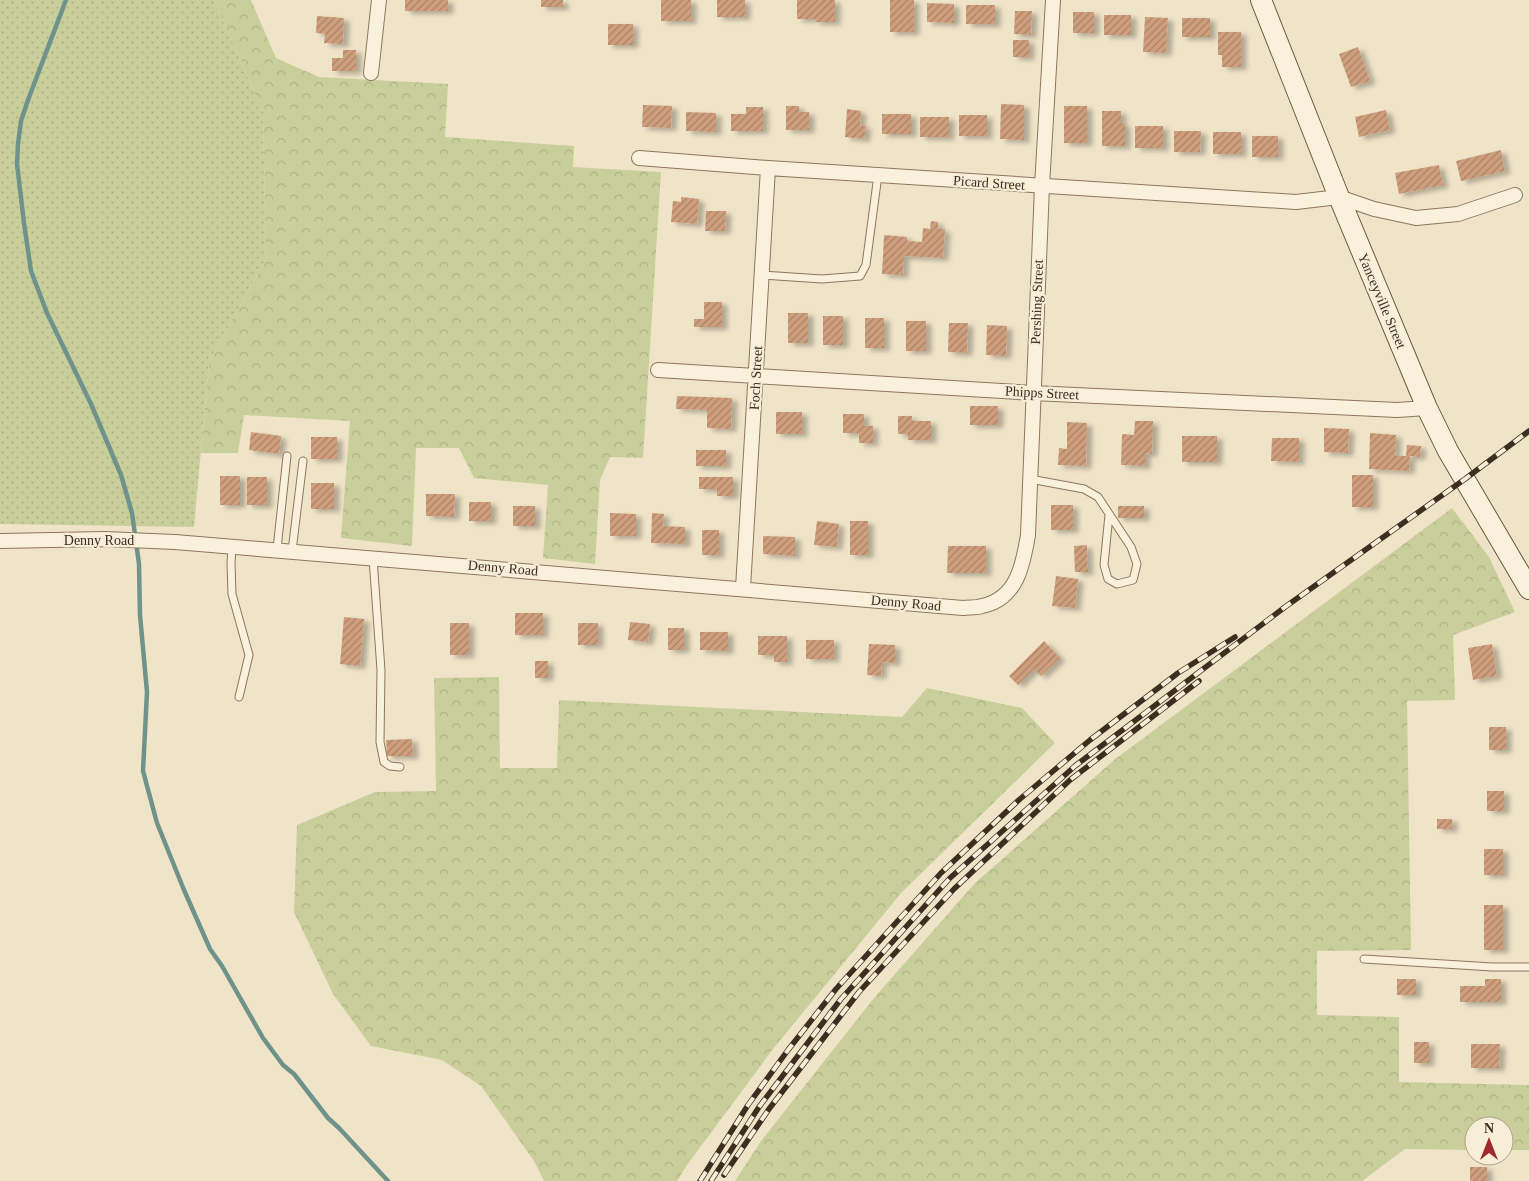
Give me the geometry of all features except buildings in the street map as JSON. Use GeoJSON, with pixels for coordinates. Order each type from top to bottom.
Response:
{"type":"FeatureCollection","features":[{"type":"Feature","properties":{"kind":"main road","name":"Yanceyville Street"},"geometry":{"type":"LineString","coordinates":[[1260,0],[1339,197],[1427,408],[1448,451],[1529,589]]}},
{"type":"Feature","properties":{"kind":"street"},"geometry":{"type":"LineString","coordinates":[[371,73],[379,0]]}},
{"type":"Feature","properties":{"kind":"street","name":"Pershing Street"},"geometry":{"type":"LineString","coordinates":[[1003,598],[1016,581],[1024,563],[1028,535],[1042,186],[1052,0]]}},
{"type":"Feature","properties":{"kind":"street","name":"Picard Street"},"geometry":{"type":"LineString","coordinates":[[639,158],[1296,202],[1339,197]]}},
{"type":"Feature","properties":{"kind":"street","name":"Foch Street"},"geometry":{"type":"LineString","coordinates":[[743,588],[768,168]]}},
{"type":"Feature","properties":{"kind":"street"},"geometry":{"type":"LineString","coordinates":[[1339,197],[1374,209],[1416,218],[1458,214],[1515,195]]}},
{"type":"Feature","properties":{"kind":"street","name":"Phipps Street"},"geometry":{"type":"LineString","coordinates":[[658,370],[1033,393],[1397,410],[1427,408]]}},
{"type":"Feature","properties":{"kind":"street","name":"Denny Road"},"geometry":{"type":"LineString","coordinates":[[0,541],[105,539],[292,550],[963,608],[983,606],[1003,598]]}},
{"type":"Feature","properties":{"kind":"lane"},"geometry":{"type":"LineString","coordinates":[[762,275],[822,278],[860,276],[866,265],[878,175]]}},
{"type":"Feature","properties":{"kind":"lane"},"geometry":{"type":"LineString","coordinates":[[277,549],[287,456]]}},
{"type":"Feature","properties":{"kind":"lane"},"geometry":{"type":"LineString","coordinates":[[292,550],[304,461]]}},
{"type":"Feature","properties":{"kind":"lane"},"geometry":{"type":"LineString","coordinates":[[1030,479],[1084,490],[1098,497],[1131,547],[1137,564],[1133,580],[1117,584],[1108,579],[1104,565],[1109,515]]}},
{"type":"Feature","properties":{"kind":"lane"},"geometry":{"type":"LineString","coordinates":[[233,546],[231,563],[232,594],[249,655],[239,697]]}},
{"type":"Feature","properties":{"kind":"lane"},"geometry":{"type":"LineString","coordinates":[[373,558],[381,670],[380,742],[384,762],[390,766],[400,767]]}},
{"type":"Feature","properties":{"kind":"lane"},"geometry":{"type":"LineString","coordinates":[[1364,959],[1492,967],[1529,967]]}},
{"type":"Feature","properties":{"kind":"green space"},"geometry":{"type":"Polygon","coordinates":[[[0,0],[214,0],[263,112],[266,259],[209,362],[194,527],[0,524],[0,0]]]}},
{"type":"Feature","properties":{"kind":"green space"},"geometry":{"type":"Polygon","coordinates":[[[214,0],[251,0],[276,58],[319,77],[448,84],[445,137],[574,146],[573,167],[661,172],[643,458],[610,457],[600,480],[595,564],[543,558],[548,485],[474,478],[459,448],[416,448],[412,546],[341,538],[350,421],[244,415],[238,453],[201,453],[209,362],[266,259],[263,112],[214,0]]]}},
{"type":"Feature","properties":{"kind":"green space"},"geometry":{"type":"Polygon","coordinates":[[[1452,508],[1489,557],[1515,612],[1453,635],[1455,700],[1407,701],[1411,950],[1317,951],[1317,1015],[1399,1017],[1399,1082],[1529,1085],[1529,1150],[1514,1150],[1514,1116],[1464,1116],[1464,1150],[1405,1149],[1362,1181],[735,1181],[761,1141],[874,998],[975,883],[1114,760],[1452,508]]]}},
{"type":"Feature","properties":{"kind":"green space"},"geometry":{"type":"Polygon","coordinates":[[[499,677],[500,768],[557,768],[559,700],[902,717],[927,688],[1022,708],[1055,743],[902,892],[773,1049],[677,1181],[544,1181],[534,1161],[481,1086],[442,1060],[371,1046],[333,994],[294,912],[297,825],[375,792],[436,791],[434,678],[499,677]]]}},
{"type":"Feature","properties":{"kind":"waterway"},"geometry":{"type":"LineString","coordinates":[[66,0],[21,121],[17,164],[31,271],[47,313],[91,404],[121,475],[132,513],[139,564],[140,615],[147,692],[143,771],[157,823],[210,949],[222,966],[263,1038],[283,1065],[294,1074],[328,1118],[388,1181]]}},
{"type":"Feature","properties":{"kind":"railway"},"geometry":{"type":"LineString","coordinates":[[711,1181],[759,1107],[841,999],[950,878],[1075,766],[1285,607],[1529,431]]}},
{"type":"Feature","properties":{"kind":"railway"},"geometry":{"type":"LineString","coordinates":[[700,1181],[748,1105],[788,1050],[836,989],[941,873],[1020,799],[1090,740],[1178,673],[1235,637]]}},
{"type":"Feature","properties":{"kind":"railway"},"geometry":{"type":"LineString","coordinates":[[724,1175],[769,1109],[859,992],[954,889],[1070,780],[1199,681]]}}]}
